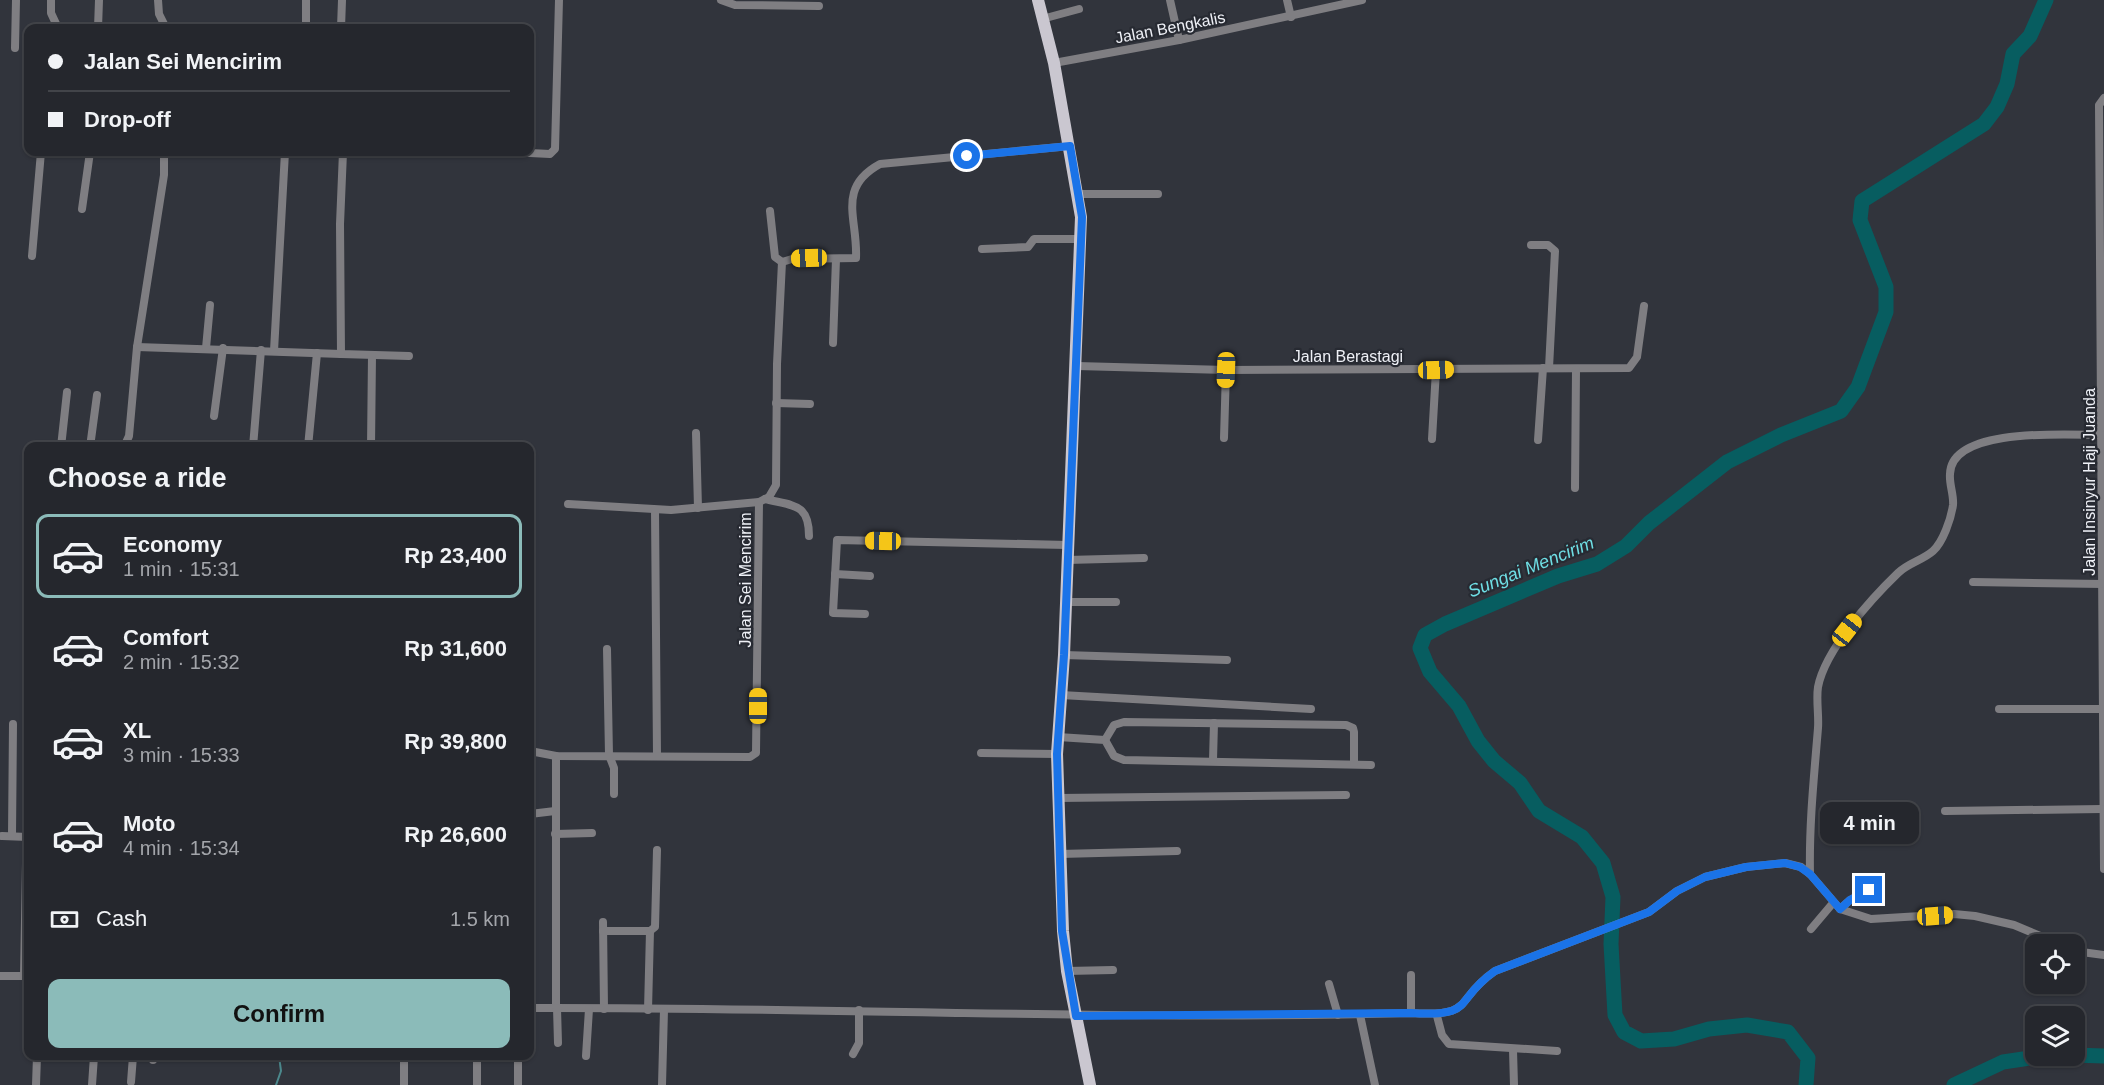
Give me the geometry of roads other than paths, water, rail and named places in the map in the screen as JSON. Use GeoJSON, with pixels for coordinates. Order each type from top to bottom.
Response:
{"type":"FeatureCollection","features":[{"type":"Feature","properties":{"kind":"main road"},"geometry":{"type":"LineString","coordinates":[[1038,0],[1054,63],[1070,146],[1078,194],[1081,239],[1064,655],[1057,754],[1062,931],[1067,971],[1090,1085]]}},
{"type":"Feature","properties":{"kind":"street"},"geometry":{"type":"LineString","coordinates":[[15,48],[16,0]]}},
{"type":"Feature","properties":{"kind":"street"},"geometry":{"type":"LineString","coordinates":[[51,0],[51,13],[56,24]]}},
{"type":"Feature","properties":{"kind":"street"},"geometry":{"type":"LineString","coordinates":[[98,24],[99,0]]}},
{"type":"Feature","properties":{"kind":"street"},"geometry":{"type":"LineString","coordinates":[[158,0],[159,14],[164,24]]}},
{"type":"Feature","properties":{"kind":"street"},"geometry":{"type":"LineString","coordinates":[[306,0],[306,24]]}},
{"type":"Feature","properties":{"kind":"street"},"geometry":{"type":"LineString","coordinates":[[341,24],[342,0]]}},
{"type":"Feature","properties":{"kind":"street"},"geometry":{"type":"LineString","coordinates":[[534,153],[550,154],[555,149],[559,0]]}},
{"type":"Feature","properties":{"kind":"street"},"geometry":{"type":"LineString","coordinates":[[721,0],[735,4],[819,6]]}},
{"type":"Feature","properties":{"kind":"street"},"geometry":{"type":"LineString","coordinates":[[1170,0],[1179,40]]}},
{"type":"Feature","properties":{"kind":"street"},"geometry":{"type":"LineString","coordinates":[[1287,0],[1291,16]]}},
{"type":"Feature","properties":{"kind":"street","name":"Jalan Bengkalis"},"geometry":{"type":"LineString","coordinates":[[1054,63],[1179,40],[1362,0]]}},
{"type":"Feature","properties":{"kind":"street"},"geometry":{"type":"LineString","coordinates":[[1042,19],[1079,9]]}},
{"type":"Feature","properties":{"kind":"street","name":"Jalan Insinyur Haji Juanda"},"geometry":{"type":"LineString","coordinates":[[2104,98],[2099,105],[2104,869]]}},
{"type":"Feature","properties":{"kind":"street"},"geometry":{"type":"LineString","coordinates":[[770,211],[775,257],[782,262],[792,259],[856,258],[857,240],[852,227],[854,190],[864,174],[880,164],[1070,146]]}},
{"type":"Feature","properties":{"kind":"street"},"geometry":{"type":"LineString","coordinates":[[32,256],[41,156]]}},
{"type":"Feature","properties":{"kind":"street"},"geometry":{"type":"LineString","coordinates":[[82,209],[89,156]]}},
{"type":"Feature","properties":{"kind":"street"},"geometry":{"type":"LineString","coordinates":[[126,442],[129,436],[137,347],[164,175],[164,156]]}},
{"type":"Feature","properties":{"kind":"street"},"geometry":{"type":"LineString","coordinates":[[274,351],[285,156]]}},
{"type":"Feature","properties":{"kind":"street"},"geometry":{"type":"LineString","coordinates":[[341,354],[340,224],[343,156]]}},
{"type":"Feature","properties":{"kind":"street"},"geometry":{"type":"LineString","coordinates":[[1078,194],[1158,195]]}},
{"type":"Feature","properties":{"kind":"street"},"geometry":{"type":"LineString","coordinates":[[982,249],[1028,247],[1034,239],[1081,239]]}},
{"type":"Feature","properties":{"kind":"street"},"geometry":{"type":"LineString","coordinates":[[1531,245],[1548,245],[1555,251],[1538,440]]}},
{"type":"Feature","properties":{"kind":"street"},"geometry":{"type":"LineString","coordinates":[[833,343],[836,259]]}},
{"type":"Feature","properties":{"kind":"street","name":"Jalan Sei Mencirim"},"geometry":{"type":"LineString","coordinates":[[534,752],[556,756],[750,757],[757,752],[762,501],[777,485],[776,403],[782,262]]}},
{"type":"Feature","properties":{"kind":"street"},"geometry":{"type":"LineString","coordinates":[[206,348],[210,305]]}},
{"type":"Feature","properties":{"kind":"street","name":"Jalan Berastagi"},"geometry":{"type":"LineString","coordinates":[[1077,366],[1226,370],[1546,368],[1576,370],[1632,366],[1637,357],[1644,306]]}},
{"type":"Feature","properties":{"kind":"street"},"geometry":{"type":"LineString","coordinates":[[137,347],[223,348],[409,356]]}},
{"type":"Feature","properties":{"kind":"street"},"geometry":{"type":"LineString","coordinates":[[214,416],[223,348]]}},
{"type":"Feature","properties":{"kind":"street"},"geometry":{"type":"LineString","coordinates":[[254,442],[261,350]]}},
{"type":"Feature","properties":{"kind":"street"},"geometry":{"type":"LineString","coordinates":[[308,442],[317,353]]}},
{"type":"Feature","properties":{"kind":"street"},"geometry":{"type":"LineString","coordinates":[[370,442],[372,354]]}},
{"type":"Feature","properties":{"kind":"street"},"geometry":{"type":"LineString","coordinates":[[1224,438],[1226,370]]}},
{"type":"Feature","properties":{"kind":"street"},"geometry":{"type":"LineString","coordinates":[[1432,439],[1436,370]]}},
{"type":"Feature","properties":{"kind":"street"},"geometry":{"type":"LineString","coordinates":[[1575,488],[1576,370]]}},
{"type":"Feature","properties":{"kind":"street"},"geometry":{"type":"LineString","coordinates":[[61,442],[67,392]]}},
{"type":"Feature","properties":{"kind":"street"},"geometry":{"type":"LineString","coordinates":[[91,442],[98,395]]}},
{"type":"Feature","properties":{"kind":"street"},"geometry":{"type":"LineString","coordinates":[[776,403],[810,404]]}},
{"type":"Feature","properties":{"kind":"street"},"geometry":{"type":"LineString","coordinates":[[696,433],[698,508]]}},
{"type":"Feature","properties":{"kind":"street"},"geometry":{"type":"LineString","coordinates":[[1810,874],[1809,824],[1818,728],[1818,686],[1834,648],[1867,606],[1900,570],[1933,551],[1942,537],[1953,505],[1949,472],[1953,462],[1965,449],[1991,440],[2054,435],[2102,435]]}},
{"type":"Feature","properties":{"kind":"street"},"geometry":{"type":"LineString","coordinates":[[568,504],[655,510],[762,501],[803,511],[809,520],[809,536]]}},
{"type":"Feature","properties":{"kind":"street"},"geometry":{"type":"LineString","coordinates":[[655,510],[657,756]]}},
{"type":"Feature","properties":{"kind":"street"},"geometry":{"type":"LineString","coordinates":[[865,614],[833,613],[837,540],[1068,545]]}},
{"type":"Feature","properties":{"kind":"street"},"geometry":{"type":"LineString","coordinates":[[1067,560],[1144,558]]}},
{"type":"Feature","properties":{"kind":"street"},"geometry":{"type":"LineString","coordinates":[[835,574],[870,576]]}},
{"type":"Feature","properties":{"kind":"street"},"geometry":{"type":"LineString","coordinates":[[1973,582],[2103,584]]}},
{"type":"Feature","properties":{"kind":"street"},"geometry":{"type":"LineString","coordinates":[[1066,602],[1116,602]]}},
{"type":"Feature","properties":{"kind":"street"},"geometry":{"type":"LineString","coordinates":[[607,649],[609,755],[614,768],[614,794]]}},
{"type":"Feature","properties":{"kind":"street"},"geometry":{"type":"LineString","coordinates":[[1064,655],[1227,660]]}},
{"type":"Feature","properties":{"kind":"street"},"geometry":{"type":"LineString","coordinates":[[1061,695],[1311,709]]}},
{"type":"Feature","properties":{"kind":"street"},"geometry":{"type":"LineString","coordinates":[[1999,708],[2102,709]]}},
{"type":"Feature","properties":{"kind":"street"},"geometry":{"type":"LineString","coordinates":[[1105,740],[1114,726],[1124,722],[1351,726],[1354,732],[1354,764]]}},
{"type":"Feature","properties":{"kind":"street"},"geometry":{"type":"LineString","coordinates":[[1213,760],[1214,723]]}},
{"type":"Feature","properties":{"kind":"street"},"geometry":{"type":"LineString","coordinates":[[12,836],[13,724]]}},
{"type":"Feature","properties":{"kind":"street"},"geometry":{"type":"LineString","coordinates":[[1058,737],[1105,740]]}},
{"type":"Feature","properties":{"kind":"street"},"geometry":{"type":"LineString","coordinates":[[1105,740],[1114,756],[1124,760],[1213,760],[1371,765]]}},
{"type":"Feature","properties":{"kind":"street"},"geometry":{"type":"LineString","coordinates":[[981,753],[1057,754]]}},
{"type":"Feature","properties":{"kind":"street"},"geometry":{"type":"LineString","coordinates":[[556,756],[558,1043]]}},
{"type":"Feature","properties":{"kind":"street"},"geometry":{"type":"LineString","coordinates":[[1058,798],[1346,795]]}},
{"type":"Feature","properties":{"kind":"street"},"geometry":{"type":"LineString","coordinates":[[1945,811],[2102,809]]}},
{"type":"Feature","properties":{"kind":"street"},"geometry":{"type":"LineString","coordinates":[[534,814],[555,811]]}},
{"type":"Feature","properties":{"kind":"street"},"geometry":{"type":"LineString","coordinates":[[555,834],[592,833]]}},
{"type":"Feature","properties":{"kind":"street"},"geometry":{"type":"LineString","coordinates":[[3,836],[24,837]]}},
{"type":"Feature","properties":{"kind":"street"},"geometry":{"type":"LineString","coordinates":[[604,1009],[603,926],[650,931],[656,927],[657,850]]}},
{"type":"Feature","properties":{"kind":"street"},"geometry":{"type":"LineString","coordinates":[[1060,854],[1178,851]]}},
{"type":"Feature","properties":{"kind":"street"},"geometry":{"type":"LineString","coordinates":[[534,1008],[859,1010],[1076,1016],[1411,1013],[1437,1016],[1458,1010],[1484,978],[1495,971],[1649,912],[1691,883],[1723,872],[1785,863],[1800,867],[1810,874],[1837,906],[1871,919],[1954,914],[1985,918],[2034,934]]}},
{"type":"Feature","properties":{"kind":"street"},"geometry":{"type":"LineString","coordinates":[[1811,929],[1837,906],[1869,890]]}},
{"type":"Feature","properties":{"kind":"street"},"geometry":{"type":"LineString","coordinates":[[648,1010],[650,931]]}},
{"type":"Feature","properties":{"kind":"street"},"geometry":{"type":"LineString","coordinates":[[2085,952],[2104,955]]}},
{"type":"Feature","properties":{"kind":"street"},"geometry":{"type":"LineString","coordinates":[[1067,971],[1113,970]]}},
{"type":"Feature","properties":{"kind":"street"},"geometry":{"type":"LineString","coordinates":[[1411,975],[1411,1013]]}},
{"type":"Feature","properties":{"kind":"street"},"geometry":{"type":"LineString","coordinates":[[0,976],[24,976]]}},
{"type":"Feature","properties":{"kind":"street"},"geometry":{"type":"LineString","coordinates":[[1329,984],[1338,1015]]}},
{"type":"Feature","properties":{"kind":"street"},"geometry":{"type":"LineString","coordinates":[[586,1056],[589,1009]]}},
{"type":"Feature","properties":{"kind":"street"},"geometry":{"type":"LineString","coordinates":[[662,1085],[664,1010]]}},
{"type":"Feature","properties":{"kind":"street"},"geometry":{"type":"LineString","coordinates":[[853,1054],[859,1043],[859,1010]]}},
{"type":"Feature","properties":{"kind":"street"},"geometry":{"type":"LineString","coordinates":[[1360,1015],[1375,1085]]}},
{"type":"Feature","properties":{"kind":"street"},"geometry":{"type":"LineString","coordinates":[[1437,1016],[1442,1035],[1449,1044],[1557,1052]]}},
{"type":"Feature","properties":{"kind":"street"},"geometry":{"type":"LineString","coordinates":[[1513,1050],[1514,1085]]}},
{"type":"Feature","properties":{"kind":"street"},"geometry":{"type":"LineString","coordinates":[[36,1085],[37,1060]]}},
{"type":"Feature","properties":{"kind":"street"},"geometry":{"type":"LineString","coordinates":[[92,1085],[94,1060]]}},
{"type":"Feature","properties":{"kind":"street"},"geometry":{"type":"LineString","coordinates":[[131,1082],[133,1060]]}},
{"type":"Feature","properties":{"kind":"street"},"geometry":{"type":"LineString","coordinates":[[404,1060],[404,1085]]}},
{"type":"Feature","properties":{"kind":"street"},"geometry":{"type":"LineString","coordinates":[[477,1060],[477,1085]]}},
{"type":"Feature","properties":{"kind":"street"},"geometry":{"type":"LineString","coordinates":[[518,1060],[518,1085]]}},
{"type":"Feature","properties":{"kind":"waterway","name":"Sungai Mencirim"},"geometry":{"type":"LineString","coordinates":[[1806,1085],[1808,1058],[1788,1032],[1747,1025],[1709,1029],[1674,1039],[1641,1041],[1624,1032],[1615,1015],[1611,944],[1613,897],[1603,863],[1582,837],[1539,811],[1520,783],[1494,761],[1478,741],[1459,706],[1430,672],[1420,648],[1425,635],[1445,624],[1558,576],[1597,564],[1626,546],[1649,523],[1727,462],[1781,435],[1841,411],[1858,387],[1886,312],[1886,287],[1860,220],[1862,201],[1984,124],[1997,107],[2007,84],[2013,54],[2030,36],[2046,0]]}},
{"type":"Feature","properties":{"kind":"waterway","name":"Sungai Mencirim"},"geometry":{"type":"LineString","coordinates":[[2085,1055],[2104,1056]]}},
{"type":"Feature","properties":{"kind":"waterway","name":"Sungai Mencirim"},"geometry":{"type":"LineString","coordinates":[[1954,1085],[2003,1062],[2025,1059]]}},
{"type":"Feature","properties":{"kind":"waterway"},"geometry":{"type":"LineString","coordinates":[[276,1085],[281,1071],[280,1060]]}}]}
